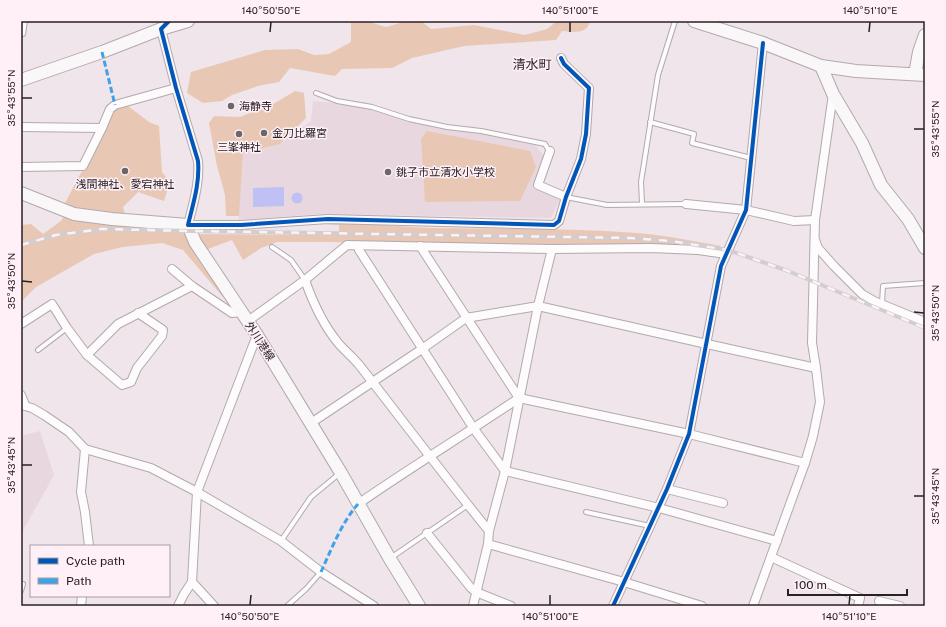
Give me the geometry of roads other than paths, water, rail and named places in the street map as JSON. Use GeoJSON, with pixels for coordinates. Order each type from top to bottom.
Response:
{"type":"FeatureCollection","features":[{"type":"Feature","properties":{"kind":"street"},"geometry":{"type":"LineString","coordinates":[[21,80],[102,52],[165,25],[188,21]]}},
{"type":"Feature","properties":{"kind":"street"},"geometry":{"type":"LineString","coordinates":[[694,21],[763,43],[821,66],[856,71],[920,74],[919,52],[925,35]]}},
{"type":"Feature","properties":{"kind":"street"},"geometry":{"type":"LineString","coordinates":[[165,25],[176,88],[196,152],[199,171],[198,185],[188,225]]}},
{"type":"Feature","properties":{"kind":"street"},"geometry":{"type":"LineString","coordinates":[[613,606],[659,508],[689,434],[721,266],[746,210],[763,43]]}},
{"type":"Feature","properties":{"kind":"street"},"geometry":{"type":"LineString","coordinates":[[21,193],[74,214],[106,219],[197,226],[241,225],[328,219],[554,225],[559,221],[566,197],[581,159],[586,134],[589,88],[564,64],[561,58]]}},
{"type":"Feature","properties":{"kind":"street"},"geometry":{"type":"LineString","coordinates":[[821,66],[833,94],[862,142],[881,185],[908,219],[925,248]]}},
{"type":"Feature","properties":{"kind":"street"},"geometry":{"type":"LineString","coordinates":[[21,167],[83,166],[110,109],[115,105],[176,88]]}},
{"type":"Feature","properties":{"kind":"street"},"geometry":{"type":"LineString","coordinates":[[754,606],[805,463],[813,436],[820,402],[812,343],[812,281],[815,220],[833,94]]}},
{"type":"Feature","properties":{"kind":"street"},"geometry":{"type":"LineString","coordinates":[[21,127],[102,128]]}},
{"type":"Feature","properties":{"kind":"street"},"geometry":{"type":"LineString","coordinates":[[550,152],[538,185],[566,197]]}},
{"type":"Feature","properties":{"kind":"street"},"geometry":{"type":"LineString","coordinates":[[686,204],[746,210],[794,221],[815,220]]}},
{"type":"Feature","properties":{"kind":"street","name":"外川港線"},"geometry":{"type":"LineString","coordinates":[[188,225],[195,242],[257,335],[341,473],[390,559],[419,606]]}},
{"type":"Feature","properties":{"kind":"street"},"geometry":{"type":"LineString","coordinates":[[814,238],[818,248],[862,294],[925,322]]}},
{"type":"Feature","properties":{"kind":"street"},"geometry":{"type":"LineString","coordinates":[[172,270],[192,286],[232,313],[245,317],[305,280],[347,245],[552,249],[677,248],[726,254]]}},
{"type":"Feature","properties":{"kind":"street"},"geometry":{"type":"LineString","coordinates":[[358,246],[359,250],[422,349],[504,471],[659,508],[778,541]]}},
{"type":"Feature","properties":{"kind":"street"},"geometry":{"type":"LineString","coordinates":[[420,246],[520,398],[689,434],[805,463]]}},
{"type":"Feature","properties":{"kind":"street"},"geometry":{"type":"LineString","coordinates":[[473,606],[520,398],[538,306],[552,249]]}},
{"type":"Feature","properties":{"kind":"street"},"geometry":{"type":"LineString","coordinates":[[305,280],[312,300],[325,325],[339,344],[359,365],[489,531]]}},
{"type":"Feature","properties":{"kind":"street"},"geometry":{"type":"LineString","coordinates":[[87,355],[118,324],[192,286]]}},
{"type":"Feature","properties":{"kind":"street"},"geometry":{"type":"LineString","coordinates":[[21,324],[52,304],[67,328],[87,355],[122,385],[131,382],[137,368],[162,336],[162,330],[138,313]]}},
{"type":"Feature","properties":{"kind":"street"},"geometry":{"type":"LineString","coordinates":[[311,423],[466,318],[538,306],[816,368]]}},
{"type":"Feature","properties":{"kind":"street"},"geometry":{"type":"LineString","coordinates":[[178,606],[192,582],[197,492],[257,335]]}},
{"type":"Feature","properties":{"kind":"street"},"geometry":{"type":"LineString","coordinates":[[21,395],[23,405],[44,415],[62,427],[85,449],[150,468],[197,492],[281,541],[321,572],[374,606]]}},
{"type":"Feature","properties":{"kind":"street"},"geometry":{"type":"LineString","coordinates":[[358,504],[520,398]]}},
{"type":"Feature","properties":{"kind":"street"},"geometry":{"type":"LineString","coordinates":[[85,449],[81,492],[86,512],[89,545]]}},
{"type":"Feature","properties":{"kind":"street"},"geometry":{"type":"LineString","coordinates":[[667,489],[723,503]]}},
{"type":"Feature","properties":{"kind":"street"},"geometry":{"type":"LineString","coordinates":[[427,533],[471,588],[476,592],[511,606]]}},
{"type":"Feature","properties":{"kind":"street"},"geometry":{"type":"LineString","coordinates":[[488,544],[624,582],[702,606]]}},
{"type":"Feature","properties":{"kind":"street"},"geometry":{"type":"LineString","coordinates":[[771,557],[860,598],[858,606]]}},
{"type":"Feature","properties":{"kind":"street"},"geometry":{"type":"LineString","coordinates":[[192,582],[214,606]]}},
{"type":"Feature","properties":{"kind":"street"},"geometry":{"type":"LineString","coordinates":[[879,601],[900,606]]}},
{"type":"Feature","properties":{"kind":"lane"},"geometry":{"type":"LineString","coordinates":[[21,34],[23,34],[25,21]]}},
{"type":"Feature","properties":{"kind":"lane"},"geometry":{"type":"LineString","coordinates":[[642,204],[641,182],[658,75],[675,21]]}},
{"type":"Feature","properties":{"kind":"lane"},"geometry":{"type":"LineString","coordinates":[[316,93],[337,101],[372,106],[409,119],[431,124],[481,131],[545,144],[550,152]]}},
{"type":"Feature","properties":{"kind":"lane"},"geometry":{"type":"LineString","coordinates":[[650,122],[694,134],[692,143],[752,158]]}},
{"type":"Feature","properties":{"kind":"lane"},"geometry":{"type":"LineString","coordinates":[[566,197],[607,205],[686,204]]}},
{"type":"Feature","properties":{"kind":"lane"},"geometry":{"type":"LineString","coordinates":[[272,247],[291,260],[305,280]]}},
{"type":"Feature","properties":{"kind":"lane"},"geometry":{"type":"LineString","coordinates":[[882,304],[883,286],[925,283]]}},
{"type":"Feature","properties":{"kind":"lane"},"geometry":{"type":"LineString","coordinates":[[38,350],[67,328]]}},
{"type":"Feature","properties":{"kind":"lane"},"geometry":{"type":"LineString","coordinates":[[281,541],[311,497],[341,473]]}},
{"type":"Feature","properties":{"kind":"lane"},"geometry":{"type":"LineString","coordinates":[[390,559],[468,505]]}},
{"type":"Feature","properties":{"kind":"lane"},"geometry":{"type":"LineString","coordinates":[[586,512],[650,526]]}},
{"type":"Feature","properties":{"kind":"lane"},"geometry":{"type":"LineString","coordinates":[[287,606],[306,589],[321,572]]}},
{"type":"Feature","properties":{"kind":"lane"},"geometry":{"type":"LineString","coordinates":[[21,591],[23,584]]}},
{"type":"Feature","properties":{"kind":"water"},"geometry":{"type":"Polygon","coordinates":[[[284,187],[284,206],[253,207],[253,188],[284,187]]]}},
{"type":"Feature","properties":{"kind":"water"},"geometry":{"type":"Polygon","coordinates":[[[297,192],[301,194],[303,198],[301,202],[297,204],[293,202],[291,198],[293,194],[297,192]]]}},
{"type":"Feature","properties":{"kind":"railway"},"geometry":{"type":"LineString","coordinates":[[21,245],[56,235],[102,229],[630,238],[671,241],[728,250],[788,271],[925,328]]}},
{"type":"Feature","properties":{"kind":"place","name":"海静寺"},"geometry":{"type":"Point","coordinates":[231,106]}},
{"type":"Feature","properties":{"kind":"place","name":"金刀比羅宮"},"geometry":{"type":"Point","coordinates":[264,133]}},
{"type":"Feature","properties":{"kind":"place","name":"三峯神社"},"geometry":{"type":"Point","coordinates":[239,134]}},
{"type":"Feature","properties":{"kind":"place","name":"浅間神社、愛宕神社"},"geometry":{"type":"Point","coordinates":[125,171]}},
{"type":"Feature","properties":{"kind":"place","name":"銚子市立清水小学校"},"geometry":{"type":"Point","coordinates":[388,172]}},
{"type":"Feature","properties":{"kind":"district","name":"清水町"},"geometry":{"type":"Point","coordinates":[532,64]}}]}
